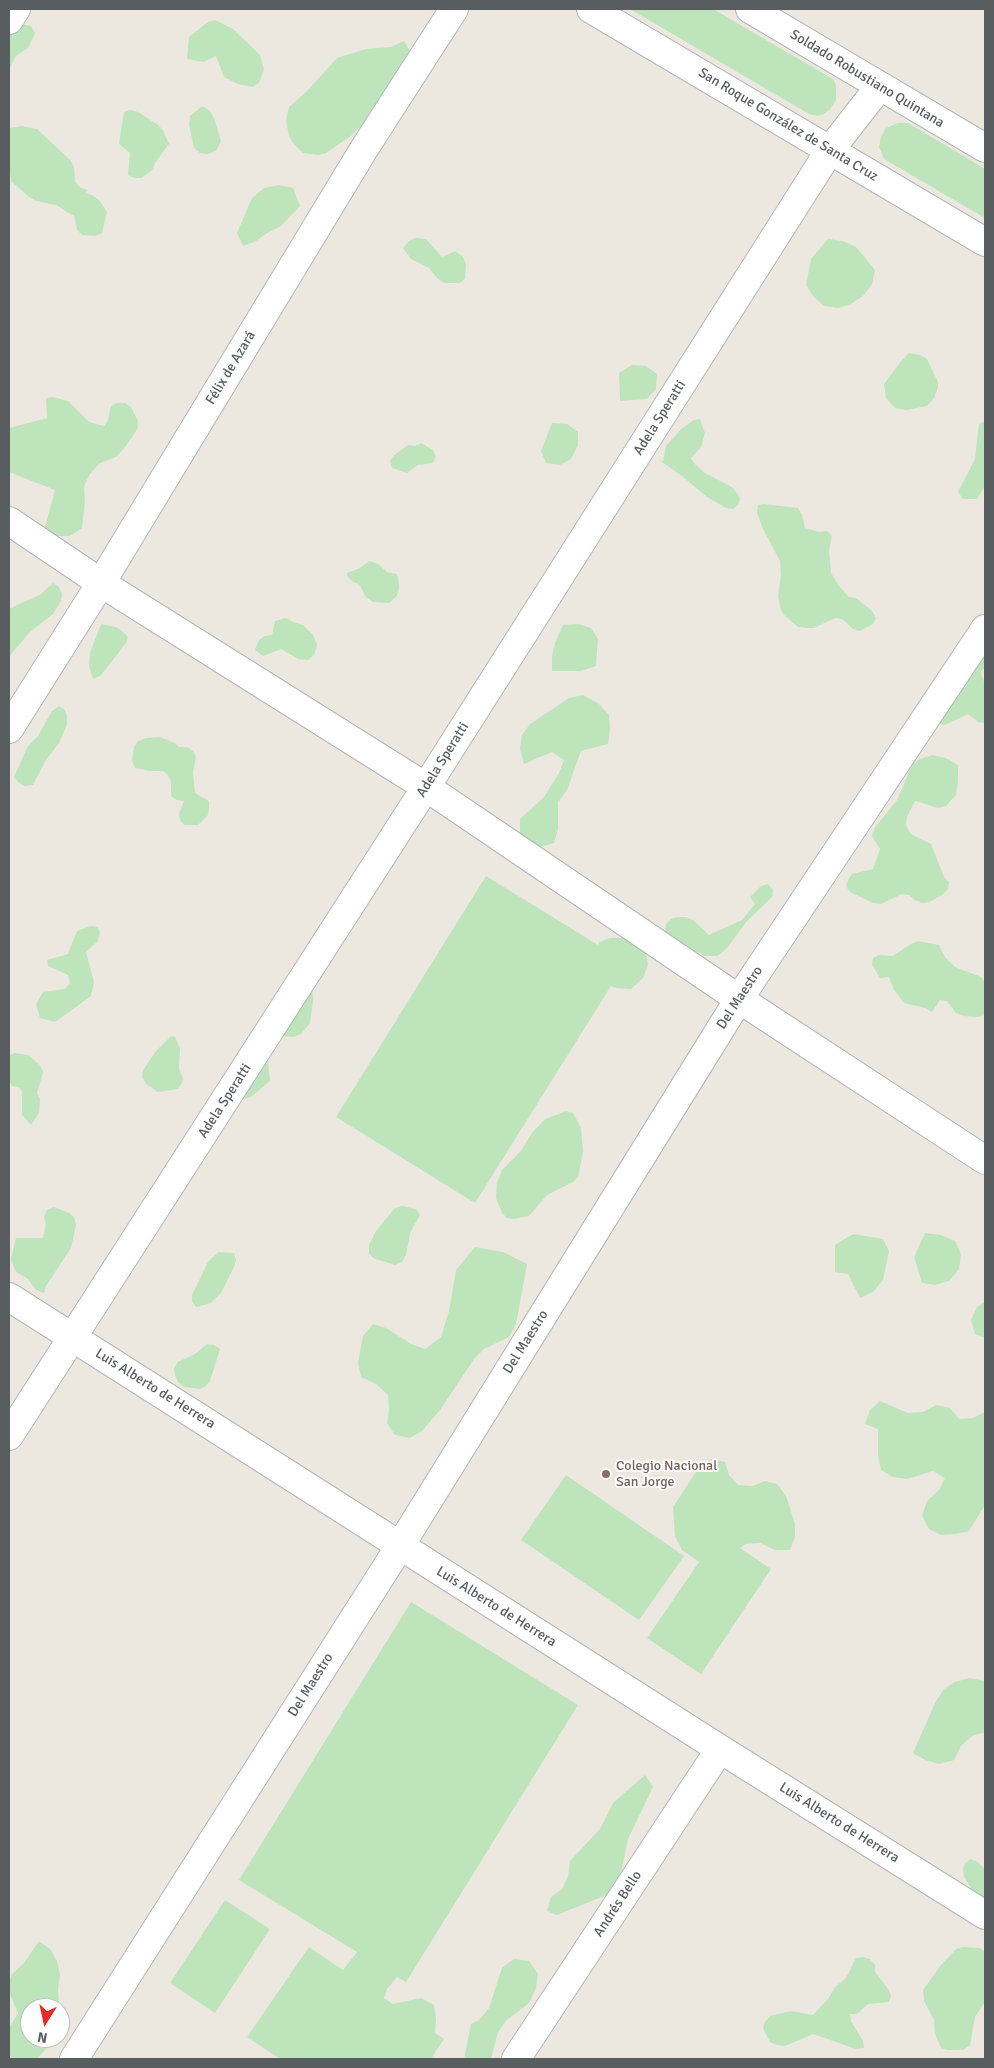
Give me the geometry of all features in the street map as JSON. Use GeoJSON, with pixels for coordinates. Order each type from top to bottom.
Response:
{"type":"FeatureCollection","features":[{"type":"Feature","properties":{"kind":"street"},"geometry":{"type":"LineString","coordinates":[[9,20],[16,9]]}},
{"type":"Feature","properties":{"kind":"street","name":"Félix de Azará"},"geometry":{"type":"LineString","coordinates":[[9,729],[101,583],[364,149],[454,9]]}},
{"type":"Feature","properties":{"kind":"street","name":"San Roque González de Santa Cruz"},"geometry":{"type":"LineString","coordinates":[[591,9],[985,242]]}},
{"type":"Feature","properties":{"kind":"street","name":"Soldado Robustiano Quintana"},"geometry":{"type":"LineString","coordinates":[[750,9],[985,148]]}},
{"type":"Feature","properties":{"kind":"street","name":"Adela Speratti"},"geometry":{"type":"LineString","coordinates":[[9,1436],[426,787],[830,150],[880,86]]}},
{"type":"Feature","properties":{"kind":"street"},"geometry":{"type":"LineString","coordinates":[[9,521],[101,583],[426,787],[739,998],[985,1160]]}},
{"type":"Feature","properties":{"kind":"street","name":"Del Maestro"},"geometry":{"type":"LineString","coordinates":[[74,2059],[400,1546],[739,998],[985,629]]}},
{"type":"Feature","properties":{"kind":"street","name":"Luis Alberto de Herrera"},"geometry":{"type":"LineString","coordinates":[[9,1296],[720,1749],[985,1915]]}},
{"type":"Feature","properties":{"kind":"street","name":"Andrés Bello"},"geometry":{"type":"LineString","coordinates":[[516,2059],[720,1749]]}},
{"type":"Feature","properties":{"kind":"green space"},"geometry":{"type":"Polygon","coordinates":[[[630,9],[713,9],[833,79],[836,85],[836,100],[824,114],[817,116],[809,114],[630,9]]]}},
{"type":"Feature","properties":{"kind":"green space"},"geometry":{"type":"Polygon","coordinates":[[[215,20],[233,29],[260,55],[264,69],[259,83],[253,87],[238,84],[224,77],[216,56],[203,62],[187,59],[189,37],[208,22],[215,20]]]}},
{"type":"Feature","properties":{"kind":"green space"},"geometry":{"type":"Polygon","coordinates":[[[17,23],[31,26],[35,33],[28,48],[16,56],[9,69],[9,24],[17,23]]]}},
{"type":"Feature","properties":{"kind":"green space"},"geometry":{"type":"Polygon","coordinates":[[[404,41],[411,53],[363,124],[351,136],[326,153],[318,155],[303,153],[289,136],[286,120],[289,107],[307,91],[337,58],[366,49],[391,47],[404,41]]]}},
{"type":"Feature","properties":{"kind":"green space"},"geometry":{"type":"Polygon","coordinates":[[[201,107],[210,111],[221,141],[216,151],[208,154],[200,153],[194,148],[189,124],[190,116],[201,107]]]}},
{"type":"Feature","properties":{"kind":"green space"},"geometry":{"type":"Polygon","coordinates":[[[130,110],[138,112],[158,125],[163,130],[169,144],[152,170],[142,178],[134,178],[128,175],[130,153],[119,144],[124,112],[130,110]]]}},
{"type":"Feature","properties":{"kind":"green space"},"geometry":{"type":"Polygon","coordinates":[[[898,123],[908,123],[985,169],[985,218],[884,159],[879,147],[881,137],[886,128],[898,123]]]}},
{"type":"Feature","properties":{"kind":"green space"},"geometry":{"type":"Polygon","coordinates":[[[22,126],[37,129],[70,160],[74,167],[75,182],[81,188],[88,190],[85,193],[99,200],[107,212],[102,233],[95,236],[82,235],[77,230],[74,216],[56,205],[36,201],[12,182],[9,169],[9,128],[22,126]]]}},
{"type":"Feature","properties":{"kind":"green space"},"geometry":{"type":"Polygon","coordinates":[[[279,185],[293,188],[300,206],[281,226],[256,241],[243,246],[237,233],[252,198],[264,188],[279,185]]]}},
{"type":"Feature","properties":{"kind":"green space"},"geometry":{"type":"Polygon","coordinates":[[[415,238],[426,239],[442,257],[455,251],[463,257],[466,264],[465,279],[460,283],[444,283],[429,268],[411,259],[403,248],[409,241],[415,238]]]}},
{"type":"Feature","properties":{"kind":"green space"},"geometry":{"type":"Polygon","coordinates":[[[828,239],[843,241],[856,247],[875,270],[872,284],[863,296],[851,304],[838,308],[824,306],[813,296],[806,285],[811,259],[828,239]]]}},
{"type":"Feature","properties":{"kind":"green space"},"geometry":{"type":"Polygon","coordinates":[[[909,353],[920,355],[927,359],[938,382],[938,387],[934,398],[927,406],[907,410],[895,408],[886,398],[884,384],[909,353]]]}},
{"type":"Feature","properties":{"kind":"green space"},"geometry":{"type":"Polygon","coordinates":[[[632,365],[646,366],[657,374],[656,389],[647,399],[620,401],[619,373],[632,365]]]}},
{"type":"Feature","properties":{"kind":"green space"},"geometry":{"type":"Polygon","coordinates":[[[53,397],[68,401],[89,422],[104,426],[108,420],[111,406],[117,403],[125,403],[131,407],[138,421],[138,428],[126,446],[116,457],[100,463],[90,474],[84,486],[85,501],[82,528],[70,536],[57,536],[44,531],[55,490],[9,472],[9,428],[47,418],[46,398],[53,397]]]}},
{"type":"Feature","properties":{"kind":"green space"},"geometry":{"type":"Polygon","coordinates":[[[700,419],[705,433],[701,447],[691,458],[705,473],[732,487],[740,498],[739,504],[733,509],[726,508],[707,497],[659,460],[663,461],[666,446],[681,429],[694,420],[700,419]]]}},
{"type":"Feature","properties":{"kind":"green space"},"geometry":{"type":"Polygon","coordinates":[[[985,421],[985,486],[977,499],[963,499],[958,492],[975,459],[979,424],[985,421]]]}},
{"type":"Feature","properties":{"kind":"green space"},"geometry":{"type":"Polygon","coordinates":[[[552,423],[567,424],[578,432],[578,445],[571,459],[560,465],[546,463],[541,451],[552,423]]]}},
{"type":"Feature","properties":{"kind":"green space"},"geometry":{"type":"Polygon","coordinates":[[[421,443],[433,450],[436,456],[433,463],[418,465],[407,473],[392,468],[390,461],[393,456],[408,445],[415,446],[421,443]]]}},
{"type":"Feature","properties":{"kind":"green space"},"geometry":{"type":"Polygon","coordinates":[[[758,505],[798,508],[805,528],[819,532],[827,531],[832,536],[829,550],[831,573],[849,597],[856,598],[872,611],[876,618],[873,624],[860,631],[853,629],[842,619],[835,618],[814,628],[806,628],[798,627],[785,616],[781,610],[778,596],[781,575],[780,561],[762,527],[757,512],[758,505]]]}},
{"type":"Feature","properties":{"kind":"green space"},"geometry":{"type":"Polygon","coordinates":[[[369,561],[378,564],[387,572],[396,574],[398,577],[399,588],[397,596],[389,603],[373,602],[366,597],[359,584],[353,582],[347,576],[347,573],[360,568],[369,561]]]}},
{"type":"Feature","properties":{"kind":"green space"},"geometry":{"type":"Polygon","coordinates":[[[53,583],[59,587],[62,594],[61,601],[53,614],[29,633],[9,657],[9,609],[41,594],[53,583]]]}},
{"type":"Feature","properties":{"kind":"green space"},"geometry":{"type":"Polygon","coordinates":[[[286,618],[303,625],[313,635],[317,645],[314,655],[308,660],[298,659],[281,649],[263,656],[255,650],[259,640],[265,636],[272,635],[275,621],[286,618]]]}},
{"type":"Feature","properties":{"kind":"green space"},"geometry":{"type":"Polygon","coordinates":[[[101,624],[116,627],[128,637],[126,643],[100,676],[93,679],[89,666],[90,653],[101,624]]]}},
{"type":"Feature","properties":{"kind":"green space"},"geometry":{"type":"Polygon","coordinates":[[[578,624],[591,628],[598,639],[596,666],[581,671],[552,671],[552,656],[555,643],[563,625],[578,624]]]}},
{"type":"Feature","properties":{"kind":"green space"},"geometry":{"type":"Polygon","coordinates":[[[983,645],[985,668],[981,671],[981,674],[985,684],[985,723],[978,722],[968,714],[945,725],[935,723],[983,645]]]}},
{"type":"Feature","properties":{"kind":"green space"},"geometry":{"type":"Polygon","coordinates":[[[583,695],[599,704],[609,715],[608,744],[581,751],[567,790],[558,802],[558,829],[554,843],[540,847],[526,845],[520,833],[520,819],[544,797],[559,773],[564,760],[552,752],[524,764],[520,749],[522,735],[530,724],[569,698],[583,695]]]}},
{"type":"Feature","properties":{"kind":"green space"},"geometry":{"type":"Polygon","coordinates":[[[59,706],[65,710],[67,724],[59,743],[46,760],[33,785],[25,786],[14,777],[28,746],[38,736],[52,711],[59,706]]]}},
{"type":"Feature","properties":{"kind":"green space"},"geometry":{"type":"Polygon","coordinates":[[[160,737],[175,743],[179,747],[187,747],[193,751],[196,758],[193,772],[195,793],[209,801],[208,815],[198,825],[184,825],[180,820],[179,814],[184,801],[177,800],[171,796],[171,781],[168,775],[163,771],[135,768],[132,761],[134,747],[138,741],[146,738],[160,737]]]}},
{"type":"Feature","properties":{"kind":"green space"},"geometry":{"type":"Polygon","coordinates":[[[932,755],[946,758],[958,765],[956,795],[946,806],[938,808],[915,801],[907,817],[906,825],[911,834],[931,844],[944,877],[949,882],[948,889],[942,895],[929,902],[922,903],[909,895],[902,894],[881,904],[873,903],[852,893],[846,887],[848,880],[852,874],[873,869],[880,849],[872,836],[874,829],[897,800],[912,765],[918,760],[932,755]]]}},
{"type":"Feature","properties":{"kind":"green space"},"geometry":{"type":"Polygon","coordinates":[[[486,876],[598,945],[599,942],[610,938],[624,938],[646,952],[648,965],[643,978],[631,989],[611,986],[475,1203],[336,1117],[486,876]]]}},
{"type":"Feature","properties":{"kind":"green space"},"geometry":{"type":"Polygon","coordinates":[[[768,884],[773,890],[772,897],[746,922],[728,947],[718,956],[704,956],[699,952],[685,955],[664,945],[666,924],[671,919],[686,917],[693,920],[709,935],[742,920],[755,904],[750,897],[761,886],[768,884]]]}},
{"type":"Feature","properties":{"kind":"green space"},"geometry":{"type":"Polygon","coordinates":[[[91,926],[98,927],[100,933],[97,942],[86,952],[94,982],[91,996],[55,1022],[40,1018],[36,1004],[43,992],[65,989],[70,983],[68,975],[48,966],[47,960],[68,954],[77,931],[91,926]]]}},
{"type":"Feature","properties":{"kind":"green space"},"geometry":{"type":"Polygon","coordinates":[[[918,941],[939,945],[945,957],[955,967],[981,977],[985,982],[985,1015],[978,1017],[964,1016],[956,1013],[947,1001],[940,1000],[932,1012],[925,1008],[904,1003],[894,990],[889,977],[880,978],[872,965],[873,958],[879,955],[893,956],[918,941]]]}},
{"type":"Feature","properties":{"kind":"green space"},"geometry":{"type":"Polygon","coordinates":[[[312,987],[313,1001],[310,1023],[301,1034],[294,1037],[272,1035],[312,987]]]}},
{"type":"Feature","properties":{"kind":"green space"},"geometry":{"type":"Polygon","coordinates":[[[171,1036],[175,1037],[180,1048],[179,1069],[183,1079],[178,1089],[158,1092],[146,1084],[142,1077],[143,1070],[156,1051],[171,1036]]]}},
{"type":"Feature","properties":{"kind":"green space"},"geometry":{"type":"Polygon","coordinates":[[[14,1053],[28,1055],[40,1065],[43,1072],[37,1093],[40,1099],[39,1113],[31,1125],[22,1115],[22,1092],[19,1087],[12,1086],[9,1080],[9,1056],[14,1053]]]}},
{"type":"Feature","properties":{"kind":"green space"},"geometry":{"type":"Polygon","coordinates":[[[263,1054],[268,1060],[270,1081],[251,1097],[244,1099],[231,1098],[263,1054]]]}},
{"type":"Feature","properties":{"kind":"green space"},"geometry":{"type":"Polygon","coordinates":[[[566,1111],[573,1113],[581,1128],[583,1152],[578,1177],[573,1182],[547,1195],[529,1216],[514,1219],[507,1218],[502,1213],[496,1198],[497,1183],[502,1170],[520,1152],[532,1133],[545,1119],[566,1111]]]}},
{"type":"Feature","properties":{"kind":"green space"},"geometry":{"type":"Polygon","coordinates":[[[402,1206],[416,1209],[420,1215],[410,1233],[406,1255],[402,1262],[395,1265],[373,1258],[369,1253],[369,1245],[376,1231],[395,1208],[402,1206]]]}},
{"type":"Feature","properties":{"kind":"green space"},"geometry":{"type":"Polygon","coordinates":[[[54,1207],[74,1217],[76,1225],[71,1248],[46,1286],[44,1293],[36,1290],[28,1279],[16,1272],[11,1259],[16,1238],[43,1238],[46,1224],[44,1217],[47,1210],[54,1207]]]}},
{"type":"Feature","properties":{"kind":"green space"},"geometry":{"type":"Polygon","coordinates":[[[925,1233],[941,1235],[955,1241],[961,1254],[959,1269],[949,1281],[935,1285],[922,1283],[914,1257],[925,1233]]]}},
{"type":"Feature","properties":{"kind":"green space"},"geometry":{"type":"Polygon","coordinates":[[[853,1234],[883,1239],[889,1251],[883,1280],[873,1292],[860,1298],[848,1274],[835,1272],[835,1245],[853,1234]]]}},
{"type":"Feature","properties":{"kind":"green space"},"geometry":{"type":"Polygon","coordinates":[[[475,1247],[503,1252],[527,1264],[516,1324],[509,1337],[484,1349],[474,1359],[440,1410],[422,1431],[410,1438],[395,1435],[387,1423],[389,1410],[388,1395],[376,1384],[361,1377],[358,1363],[363,1336],[373,1324],[386,1328],[411,1344],[425,1349],[441,1337],[449,1311],[456,1270],[475,1247]]]}},
{"type":"Feature","properties":{"kind":"green space"},"geometry":{"type":"Polygon","coordinates":[[[218,1252],[234,1253],[236,1260],[234,1267],[221,1293],[211,1303],[196,1307],[192,1301],[192,1295],[208,1262],[218,1252]]]}},
{"type":"Feature","properties":{"kind":"green space"},"geometry":{"type":"Polygon","coordinates":[[[985,1302],[985,1338],[975,1334],[971,1320],[977,1307],[985,1302]]]}},
{"type":"Feature","properties":{"kind":"green space"},"geometry":{"type":"Polygon","coordinates":[[[207,1344],[214,1345],[220,1349],[210,1381],[200,1389],[184,1387],[178,1382],[174,1368],[178,1362],[195,1354],[207,1344]]]}},
{"type":"Feature","properties":{"kind":"green space"},"geometry":{"type":"Polygon","coordinates":[[[880,1401],[908,1413],[923,1412],[936,1405],[950,1408],[959,1419],[973,1418],[985,1412],[985,1505],[969,1531],[941,1535],[929,1529],[922,1516],[927,1501],[939,1490],[945,1478],[933,1471],[907,1479],[893,1477],[881,1470],[878,1456],[878,1429],[865,1424],[870,1410],[880,1401]]]}},
{"type":"Feature","properties":{"kind":"green space"},"geometry":{"type":"Polygon","coordinates":[[[711,1459],[725,1462],[729,1475],[738,1485],[752,1486],[765,1481],[777,1484],[786,1496],[795,1524],[795,1537],[790,1550],[775,1550],[760,1543],[746,1544],[740,1548],[771,1569],[701,1674],[647,1638],[699,1562],[682,1550],[675,1536],[673,1507],[696,1472],[711,1459]]]}},
{"type":"Feature","properties":{"kind":"green space"},"geometry":{"type":"Polygon","coordinates":[[[566,1475],[684,1556],[639,1620],[521,1540],[566,1475]]]}},
{"type":"Feature","properties":{"kind":"green space"},"geometry":{"type":"Polygon","coordinates":[[[411,1602],[578,1705],[406,1982],[397,1977],[387,1989],[384,1998],[393,2004],[421,1998],[434,2005],[435,2033],[444,2039],[431,2059],[280,2059],[247,2037],[309,1947],[343,1970],[357,1952],[239,1880],[411,1602]]]}},
{"type":"Feature","properties":{"kind":"green space"},"geometry":{"type":"Polygon","coordinates":[[[969,1678],[985,1681],[985,1732],[972,1736],[961,1746],[954,1760],[939,1764],[925,1760],[913,1753],[936,1701],[944,1689],[955,1682],[969,1678]]]}},
{"type":"Feature","properties":{"kind":"green space"},"geometry":{"type":"Polygon","coordinates":[[[645,1775],[653,1787],[628,1839],[619,1882],[609,1894],[557,1915],[547,1911],[551,1897],[562,1889],[568,1876],[570,1861],[600,1829],[613,1803],[645,1775]]]}},
{"type":"Feature","properties":{"kind":"green space"},"geometry":{"type":"Polygon","coordinates":[[[971,1859],[978,1862],[985,1869],[985,1902],[975,1895],[964,1877],[963,1869],[965,1863],[971,1859]]]}},
{"type":"Feature","properties":{"kind":"green space"},"geometry":{"type":"Polygon","coordinates":[[[225,1900],[270,1929],[215,2013],[170,1983],[225,1900]]]}},
{"type":"Feature","properties":{"kind":"green space"},"geometry":{"type":"Polygon","coordinates":[[[39,1941],[50,1949],[57,1961],[60,1975],[58,1998],[20,1998],[20,2048],[46,2048],[37,2059],[9,2059],[9,2028],[18,2013],[9,1992],[9,1982],[12,1974],[24,1963],[39,1941]]]}},
{"type":"Feature","properties":{"kind":"green space"},"geometry":{"type":"Polygon","coordinates":[[[963,1947],[980,1948],[985,1952],[985,2002],[975,2017],[970,2045],[963,2050],[948,2050],[941,2048],[935,2034],[934,2020],[924,2001],[923,1990],[941,1965],[956,1949],[963,1947]]]}},
{"type":"Feature","properties":{"kind":"green space"},"geometry":{"type":"Polygon","coordinates":[[[856,1958],[870,1959],[875,1965],[875,1972],[889,1990],[891,1996],[889,2002],[868,2004],[857,2014],[850,2014],[851,2021],[863,2041],[864,2048],[856,2049],[813,2034],[785,2046],[770,2042],[763,2028],[770,2016],[791,2011],[813,2015],[828,1999],[835,1987],[846,1978],[856,1958]]]}},
{"type":"Feature","properties":{"kind":"green space"},"geometry":{"type":"Polygon","coordinates":[[[514,1959],[529,1961],[538,1974],[536,1988],[529,2003],[506,2021],[498,2032],[491,2059],[464,2059],[471,2024],[479,2020],[489,2008],[502,1968],[514,1959]]]}},
{"type":"Feature","properties":{"kind":"place","name":"Colegio Nacional San Jorge"},"geometry":{"type":"Point","coordinates":[606,1474]}}]}
